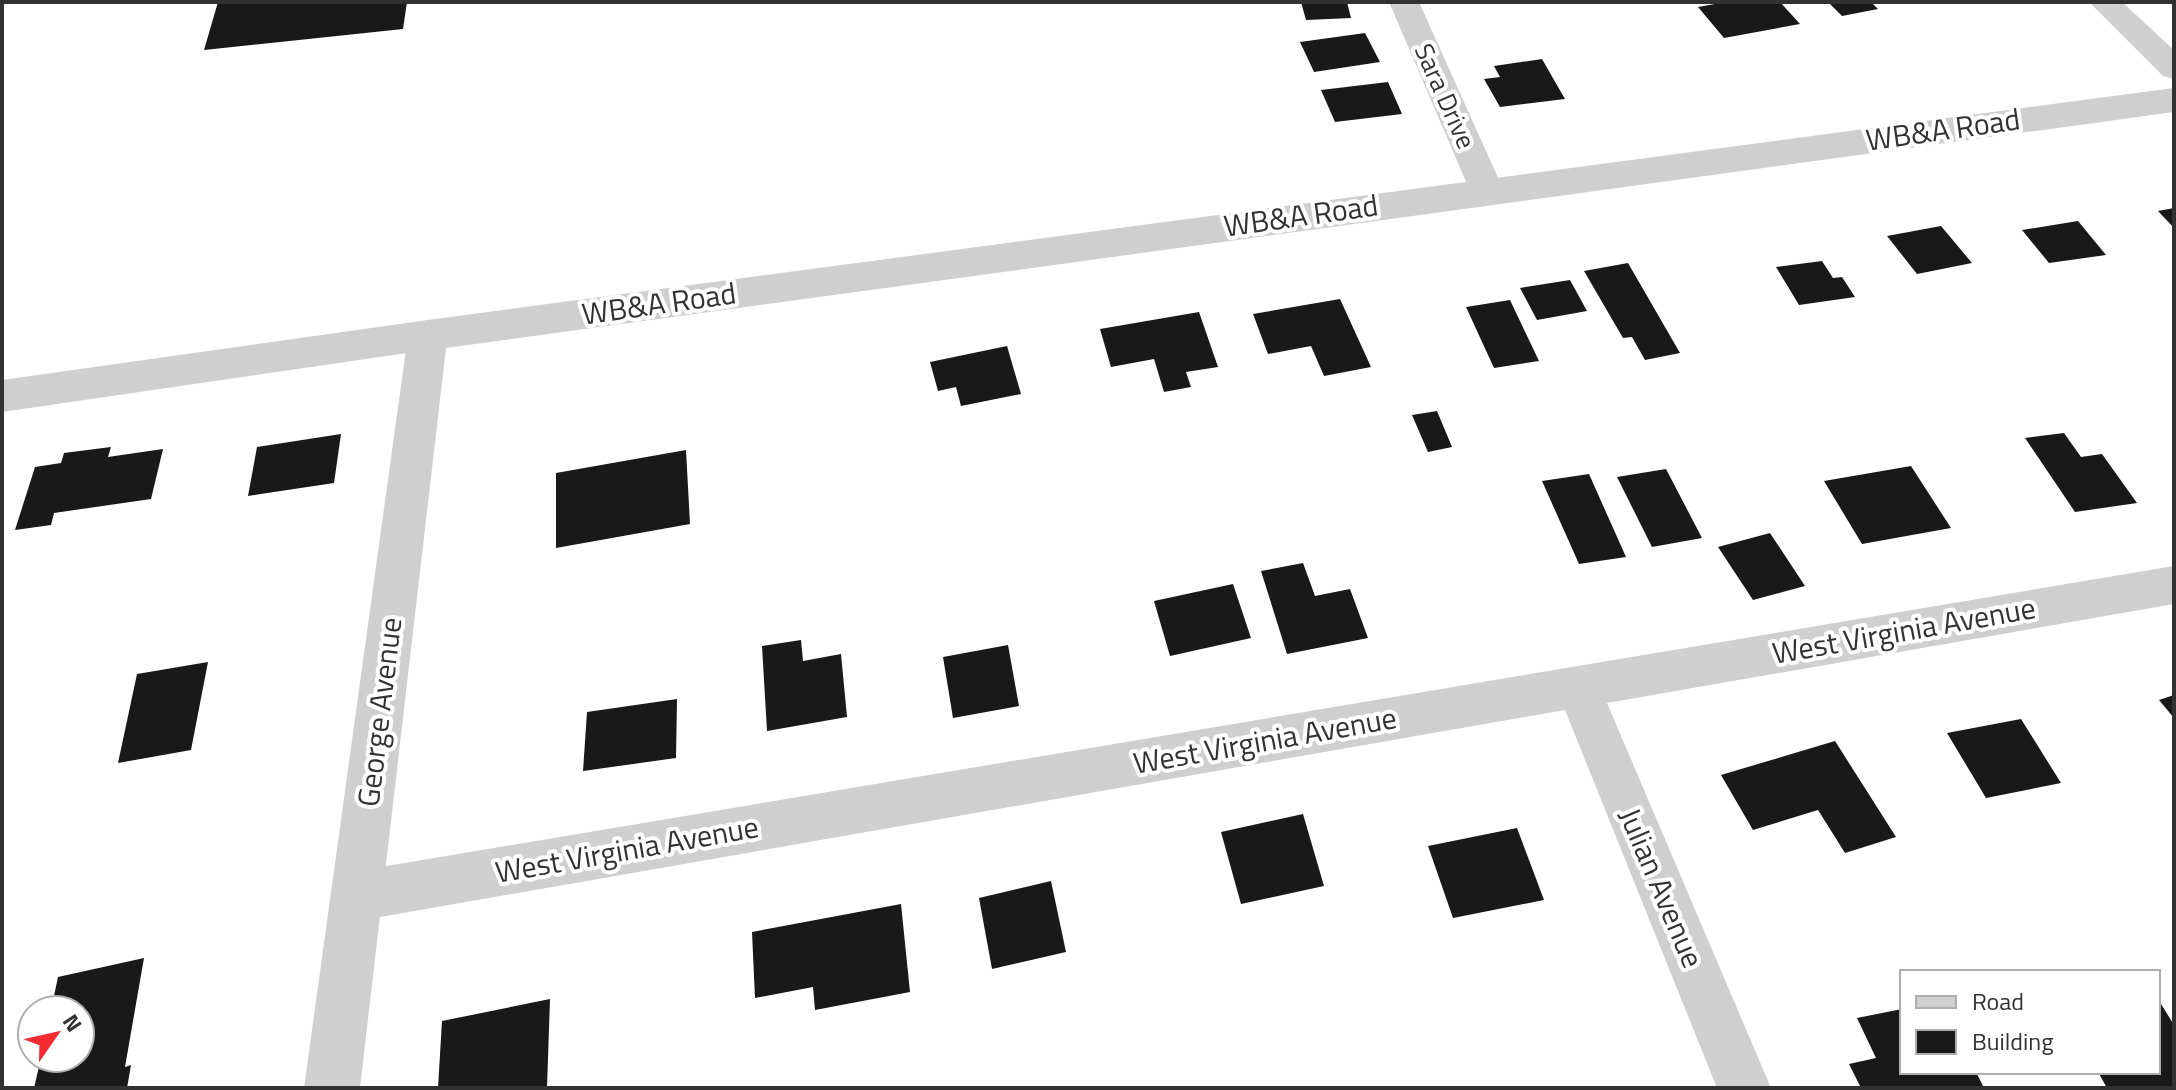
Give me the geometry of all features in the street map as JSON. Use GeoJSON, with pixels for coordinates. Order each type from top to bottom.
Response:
{"type":"FeatureCollection","features":[{"type":"Feature","properties":{"kind":"street","name":"Sara Drive"},"geometry":{"type":"LineString","coordinates":[[1404,2],[1487,191]]}},
{"type":"Feature","properties":{"kind":"street"},"geometry":{"type":"LineString","coordinates":[[2104,2],[2174,68]]}},
{"type":"Feature","properties":{"kind":"street","name":"WB&A Road"},"geometry":{"type":"LineString","coordinates":[[428,335],[2174,100]]}},
{"type":"Feature","properties":{"kind":"street"},"geometry":{"type":"LineString","coordinates":[[2,396],[428,335]]}},
{"type":"Feature","properties":{"kind":"street","name":"George Avenue"},"geometry":{"type":"LineString","coordinates":[[332,1088],[428,335]]}},
{"type":"Feature","properties":{"kind":"street","name":"West Virginia Avenue"},"geometry":{"type":"LineString","coordinates":[[357,896],[2174,585]]}},
{"type":"Feature","properties":{"kind":"street","name":"Julian Avenue"},"geometry":{"type":"LineString","coordinates":[[1578,687],[1744,1088]]}},
{"type":"Feature","properties":{"kind":"building"},"geometry":{"type":"Polygon","coordinates":[[[218,2],[407,2],[403,29],[204,50],[218,2]]]}},
{"type":"Feature","properties":{"kind":"building"},"geometry":{"type":"Polygon","coordinates":[[[1301,2],[1347,2],[1351,18],[1306,20],[1301,2]]]}},
{"type":"Feature","properties":{"kind":"building"},"geometry":{"type":"Polygon","coordinates":[[[1726,2],[1780,2],[1800,24],[1724,38],[1698,7],[1726,2]]]}},
{"type":"Feature","properties":{"kind":"building"},"geometry":{"type":"Polygon","coordinates":[[[1828,2],[1871,2],[1878,9],[1842,16],[1828,2]]]}},
{"type":"Feature","properties":{"kind":"building"},"geometry":{"type":"Polygon","coordinates":[[[1365,33],[1380,62],[1314,72],[1300,42],[1365,33]]]}},
{"type":"Feature","properties":{"kind":"building"},"geometry":{"type":"Polygon","coordinates":[[[1542,59],[1565,99],[1500,107],[1484,79],[1500,77],[1494,66],[1542,59]]]}},
{"type":"Feature","properties":{"kind":"building"},"geometry":{"type":"Polygon","coordinates":[[[1388,82],[1402,114],[1335,122],[1321,90],[1388,82]]]}},
{"type":"Feature","properties":{"kind":"building"},"geometry":{"type":"Polygon","coordinates":[[[2174,208],[2174,228],[2158,211],[2174,208]]]}},
{"type":"Feature","properties":{"kind":"building"},"geometry":{"type":"Polygon","coordinates":[[[2078,221],[2106,255],[2049,263],[2022,230],[2078,221]]]}},
{"type":"Feature","properties":{"kind":"building"},"geometry":{"type":"Polygon","coordinates":[[[1941,226],[1972,263],[1917,274],[1887,236],[1941,226]]]}},
{"type":"Feature","properties":{"kind":"building"},"geometry":{"type":"Polygon","coordinates":[[[1822,261],[1833,278],[1842,277],[1855,297],[1799,305],[1776,267],[1822,261]]]}},
{"type":"Feature","properties":{"kind":"building"},"geometry":{"type":"Polygon","coordinates":[[[1628,263],[1680,353],[1645,360],[1632,337],[1623,338],[1584,271],[1628,263]]]}},
{"type":"Feature","properties":{"kind":"building"},"geometry":{"type":"Polygon","coordinates":[[[1570,280],[1587,311],[1537,320],[1520,288],[1570,280]]]}},
{"type":"Feature","properties":{"kind":"building"},"geometry":{"type":"Polygon","coordinates":[[[1340,299],[1371,367],[1324,376],[1311,346],[1268,354],[1253,314],[1340,299]]]}},
{"type":"Feature","properties":{"kind":"building"},"geometry":{"type":"Polygon","coordinates":[[[1510,300],[1539,361],[1494,368],[1466,307],[1510,300]]]}},
{"type":"Feature","properties":{"kind":"building"},"geometry":{"type":"Polygon","coordinates":[[[1199,312],[1218,367],[1186,372],[1191,387],[1164,392],[1154,359],[1111,367],[1100,329],[1199,312]]]}},
{"type":"Feature","properties":{"kind":"building"},"geometry":{"type":"Polygon","coordinates":[[[1007,346],[1021,394],[961,406],[956,387],[938,391],[930,362],[1007,346]]]}},
{"type":"Feature","properties":{"kind":"building"},"geometry":{"type":"Polygon","coordinates":[[[1437,411],[1452,447],[1428,452],[1412,415],[1437,411]]]}},
{"type":"Feature","properties":{"kind":"building"},"geometry":{"type":"Polygon","coordinates":[[[2064,433],[2081,457],[2102,454],[2137,503],[2075,512],[2025,438],[2064,433]]]}},
{"type":"Feature","properties":{"kind":"building"},"geometry":{"type":"Polygon","coordinates":[[[341,434],[334,483],[248,496],[257,447],[341,434]]]}},
{"type":"Feature","properties":{"kind":"building"},"geometry":{"type":"Polygon","coordinates":[[[111,447],[108,457],[163,449],[151,499],[54,513],[51,525],[15,530],[35,467],[61,463],[64,453],[111,447]]]}},
{"type":"Feature","properties":{"kind":"building"},"geometry":{"type":"Polygon","coordinates":[[[686,450],[690,524],[556,548],[556,473],[686,450]]]}},
{"type":"Feature","properties":{"kind":"building"},"geometry":{"type":"Polygon","coordinates":[[[1911,466],[1951,528],[1862,544],[1824,481],[1911,466]]]}},
{"type":"Feature","properties":{"kind":"building"},"geometry":{"type":"Polygon","coordinates":[[[1666,469],[1702,538],[1652,547],[1617,477],[1666,469]]]}},
{"type":"Feature","properties":{"kind":"building"},"geometry":{"type":"Polygon","coordinates":[[[1589,474],[1626,557],[1579,564],[1542,481],[1589,474]]]}},
{"type":"Feature","properties":{"kind":"building"},"geometry":{"type":"Polygon","coordinates":[[[1770,533],[1805,586],[1753,600],[1718,547],[1770,533]]]}},
{"type":"Feature","properties":{"kind":"building"},"geometry":{"type":"Polygon","coordinates":[[[1303,563],[1315,596],[1350,589],[1368,638],[1287,654],[1261,571],[1303,563]]]}},
{"type":"Feature","properties":{"kind":"building"},"geometry":{"type":"Polygon","coordinates":[[[1233,584],[1251,638],[1170,656],[1154,601],[1233,584]]]}},
{"type":"Feature","properties":{"kind":"building"},"geometry":{"type":"Polygon","coordinates":[[[801,640],[803,661],[841,654],[847,717],[767,731],[762,646],[801,640]]]}},
{"type":"Feature","properties":{"kind":"building"},"geometry":{"type":"Polygon","coordinates":[[[1008,645],[1019,706],[953,718],[943,657],[1008,645]]]}},
{"type":"Feature","properties":{"kind":"building"},"geometry":{"type":"Polygon","coordinates":[[[208,662],[191,750],[118,763],[137,674],[208,662]]]}},
{"type":"Feature","properties":{"kind":"building"},"geometry":{"type":"Polygon","coordinates":[[[2174,695],[2174,718],[2159,700],[2174,695]]]}},
{"type":"Feature","properties":{"kind":"building"},"geometry":{"type":"Polygon","coordinates":[[[677,699],[676,758],[583,771],[587,712],[677,699]]]}},
{"type":"Feature","properties":{"kind":"building"},"geometry":{"type":"Polygon","coordinates":[[[2021,719],[2061,783],[1986,798],[1947,733],[2021,719]]]}},
{"type":"Feature","properties":{"kind":"building"},"geometry":{"type":"Polygon","coordinates":[[[1835,741],[1896,837],[1845,853],[1818,810],[1753,830],[1721,775],[1835,741]]]}},
{"type":"Feature","properties":{"kind":"building"},"geometry":{"type":"Polygon","coordinates":[[[1303,814],[1324,886],[1241,904],[1221,832],[1303,814]]]}},
{"type":"Feature","properties":{"kind":"building"},"geometry":{"type":"Polygon","coordinates":[[[1517,828],[1544,900],[1453,918],[1428,846],[1517,828]]]}},
{"type":"Feature","properties":{"kind":"building"},"geometry":{"type":"Polygon","coordinates":[[[1051,881],[1066,952],[992,969],[979,898],[1051,881]]]}},
{"type":"Feature","properties":{"kind":"building"},"geometry":{"type":"Polygon","coordinates":[[[901,904],[910,992],[815,1010],[813,987],[755,998],[752,932],[901,904]]]}},
{"type":"Feature","properties":{"kind":"building"},"geometry":{"type":"Polygon","coordinates":[[[144,958],[125,1067],[131,1065],[127,1088],[34,1088],[37,1074],[96,1074],[96,994],[54,994],[58,977],[144,958]]]}},
{"type":"Feature","properties":{"kind":"building"},"geometry":{"type":"Polygon","coordinates":[[[550,999],[547,1088],[438,1088],[442,1021],[550,999]]]}},
{"type":"Feature","properties":{"kind":"building"},"geometry":{"type":"Polygon","coordinates":[[[2161,1004],[2174,1025],[2174,1088],[2107,1088],[2099,1074],[2160,1074],[2161,1004]]]}},
{"type":"Feature","properties":{"kind":"building"},"geometry":{"type":"Polygon","coordinates":[[[1900,1009],[1900,1074],[1977,1074],[1984,1088],[1861,1088],[1849,1064],[1876,1058],[1857,1018],[1900,1009]]]}}]}
